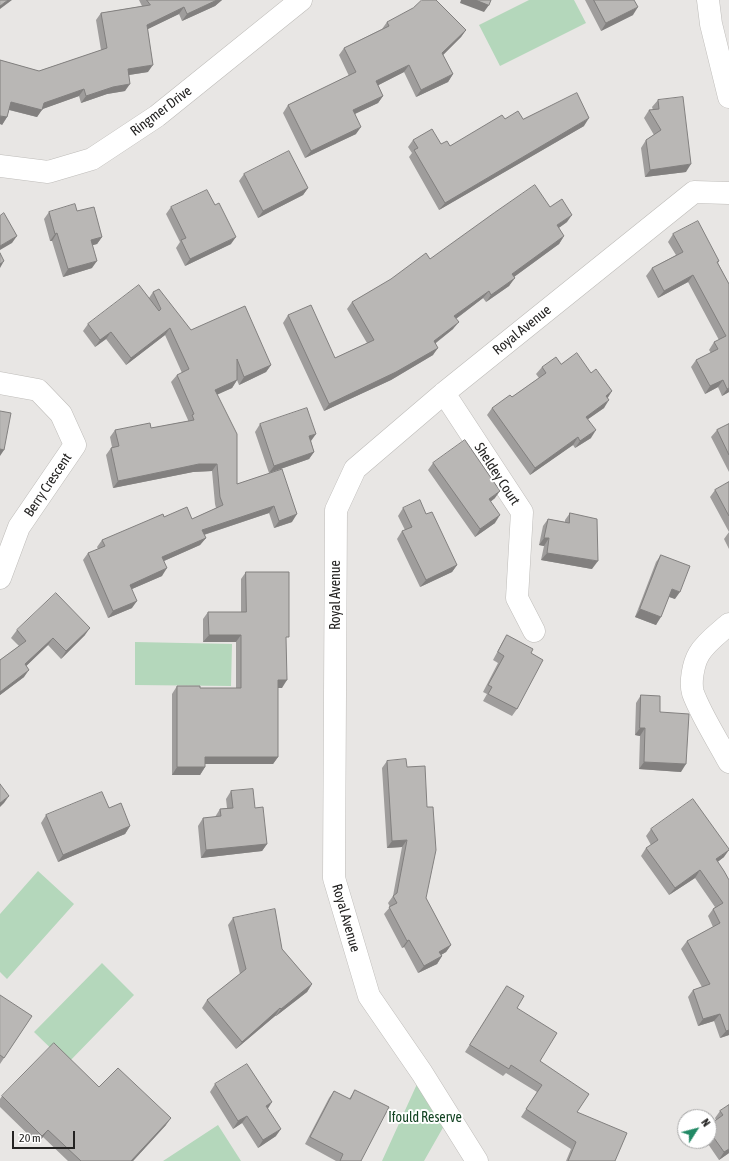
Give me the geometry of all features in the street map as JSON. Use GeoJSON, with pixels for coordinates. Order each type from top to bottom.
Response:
{"type":"FeatureCollection","features":[{"type":"Feature","properties":{"kind":"street","name":"Ringmer Drive"},"geometry":{"type":"LineString","coordinates":[[0,166],[48,172],[92,159],[157,116],[301,0]]}},
{"type":"Feature","properties":{"kind":"street"},"geometry":{"type":"LineString","coordinates":[[708,0],[711,24],[729,97]]}},
{"type":"Feature","properties":{"kind":"street","name":"Royal Avenue"},"geometry":{"type":"LineString","coordinates":[[477,1161],[422,1073],[369,996],[334,878],[336,510],[355,469],[444,393],[694,192],[729,193]]}},
{"type":"Feature","properties":{"kind":"street","name":"Berry Crescent"},"geometry":{"type":"LineString","coordinates":[[0,383],[38,390],[61,414],[75,445],[19,527],[0,578]]}},
{"type":"Feature","properties":{"kind":"street","name":"Sheldey Court"},"geometry":{"type":"LineString","coordinates":[[444,393],[522,512],[516,598],[534,631]]}},
{"type":"Feature","properties":{"kind":"street"},"geometry":{"type":"LineString","coordinates":[[729,624],[711,640],[698,655],[692,675],[693,692],[729,762]]}},
{"type":"Feature","properties":{"kind":"green space"},"geometry":{"type":"Polygon","coordinates":[[[529,0],[574,0],[586,23],[500,66],[479,25],[529,0]]]}},
{"type":"Feature","properties":{"kind":"green space"},"geometry":{"type":"Polygon","coordinates":[[[135,642],[232,644],[231,686],[135,685],[135,642]]]}},
{"type":"Feature","properties":{"kind":"green space"},"geometry":{"type":"Polygon","coordinates":[[[38,871],[74,904],[7,979],[0,972],[0,914],[38,871]]]}},
{"type":"Feature","properties":{"kind":"green space"},"geometry":{"type":"Polygon","coordinates":[[[102,963],[134,995],[67,1064],[34,1032],[102,963]]]}},
{"type":"Feature","properties":{"kind":"green space","name":"Ifould Reserve"},"geometry":{"type":"Polygon","coordinates":[[[422,1073],[449,1117],[424,1161],[382,1161],[422,1073]]]}},
{"type":"Feature","properties":{"kind":"green space"},"geometry":{"type":"Polygon","coordinates":[[[218,1125],[241,1161],[163,1161],[218,1125]]]}},
{"type":"Feature","properties":{"kind":"building"},"geometry":{"type":"Polygon","coordinates":[[[0,0],[8,0],[0,6],[0,0]]]}},
{"type":"Feature","properties":{"kind":"building"},"geometry":{"type":"Polygon","coordinates":[[[147,0],[217,0],[187,14],[184,7],[147,25],[153,65],[128,69],[130,84],[113,87],[86,96],[84,89],[44,103],[42,110],[11,102],[7,117],[0,116],[0,60],[39,71],[107,48],[101,13],[150,5],[147,0]]]}},
{"type":"Feature","properties":{"kind":"building"},"geometry":{"type":"Polygon","coordinates":[[[422,0],[436,0],[466,30],[442,53],[453,74],[421,90],[409,65],[376,81],[383,96],[353,110],[361,127],[311,151],[288,105],[356,72],[344,48],[389,26],[387,22],[413,8],[422,0]]]}},
{"type":"Feature","properties":{"kind":"building"},"geometry":{"type":"Polygon","coordinates":[[[476,0],[491,0],[489,5],[476,0]]]}},
{"type":"Feature","properties":{"kind":"building"},"geometry":{"type":"Polygon","coordinates":[[[594,0],[634,0],[638,7],[606,23],[594,0]]]}},
{"type":"Feature","properties":{"kind":"building"},"geometry":{"type":"Polygon","coordinates":[[[577,93],[589,118],[445,203],[414,150],[418,148],[413,140],[432,129],[441,144],[447,141],[450,146],[502,115],[505,119],[518,111],[523,119],[577,93]]]}},
{"type":"Feature","properties":{"kind":"building"},"geometry":{"type":"Polygon","coordinates":[[[683,97],[691,164],[650,170],[646,140],[661,130],[649,110],[659,109],[658,100],[683,97]]]}},
{"type":"Feature","properties":{"kind":"building"},"geometry":{"type":"Polygon","coordinates":[[[289,151],[308,188],[263,211],[244,174],[289,151]]]}},
{"type":"Feature","properties":{"kind":"building"},"geometry":{"type":"Polygon","coordinates":[[[535,185],[550,207],[562,199],[572,215],[557,225],[564,236],[512,274],[515,278],[491,295],[489,291],[454,316],[459,322],[434,341],[438,348],[396,372],[329,404],[288,315],[311,305],[335,358],[374,340],[352,302],[391,279],[426,253],[430,259],[535,185]]]}},
{"type":"Feature","properties":{"kind":"building"},"geometry":{"type":"Polygon","coordinates":[[[207,190],[215,205],[219,203],[236,237],[190,259],[181,240],[186,238],[171,207],[207,190]]]}},
{"type":"Feature","properties":{"kind":"building"},"geometry":{"type":"Polygon","coordinates":[[[75,204],[77,211],[94,207],[102,237],[91,240],[97,261],[68,269],[57,233],[55,234],[49,212],[75,204]]]}},
{"type":"Feature","properties":{"kind":"building"},"geometry":{"type":"Polygon","coordinates":[[[4,213],[17,236],[0,246],[0,216],[4,213]]]}},
{"type":"Feature","properties":{"kind":"building"},"geometry":{"type":"Polygon","coordinates":[[[698,221],[729,284],[729,388],[727,389],[723,380],[710,386],[696,360],[718,349],[714,342],[726,336],[693,275],[664,291],[652,268],[683,252],[673,234],[698,221]]]}},
{"type":"Feature","properties":{"kind":"building"},"geometry":{"type":"Polygon","coordinates":[[[0,253],[4,261],[0,264],[0,253]]]}},
{"type":"Feature","properties":{"kind":"building"},"geometry":{"type":"Polygon","coordinates":[[[139,285],[159,311],[161,309],[153,292],[159,289],[191,330],[245,306],[271,365],[244,377],[237,359],[237,380],[215,390],[237,434],[237,484],[282,469],[297,514],[279,521],[274,506],[202,530],[206,538],[162,557],[167,568],[130,585],[137,601],[113,611],[88,553],[105,546],[102,540],[163,514],[164,517],[187,507],[192,519],[223,505],[220,497],[217,464],[199,464],[118,481],[111,448],[119,446],[115,430],[150,423],[151,428],[194,420],[192,415],[194,414],[177,375],[189,369],[170,328],[131,358],[111,332],[100,340],[88,324],[139,285]]]}},
{"type":"Feature","properties":{"kind":"building"},"geometry":{"type":"Polygon","coordinates":[[[577,353],[591,373],[596,369],[612,391],[606,396],[609,400],[586,417],[596,430],[580,441],[578,437],[535,468],[492,408],[510,395],[512,397],[546,373],[542,367],[556,357],[561,364],[577,353]]]}},
{"type":"Feature","properties":{"kind":"building"},"geometry":{"type":"Polygon","coordinates":[[[307,408],[316,434],[309,436],[314,452],[274,466],[260,424],[307,408]]]}},
{"type":"Feature","properties":{"kind":"building"},"geometry":{"type":"Polygon","coordinates":[[[0,411],[11,413],[4,450],[0,449],[0,411]]]}},
{"type":"Feature","properties":{"kind":"building"},"geometry":{"type":"Polygon","coordinates":[[[729,424],[729,455],[717,430],[729,424]]]}},
{"type":"Feature","properties":{"kind":"building"},"geometry":{"type":"Polygon","coordinates":[[[465,440],[500,491],[489,499],[500,515],[480,529],[433,463],[465,440]]]}},
{"type":"Feature","properties":{"kind":"building"},"geometry":{"type":"Polygon","coordinates":[[[729,482],[729,516],[715,490],[729,482]]]}},
{"type":"Feature","properties":{"kind":"building"},"geometry":{"type":"Polygon","coordinates":[[[420,500],[426,514],[432,512],[457,565],[426,580],[402,531],[412,527],[403,508],[420,500]]]}},
{"type":"Feature","properties":{"kind":"building"},"geometry":{"type":"Polygon","coordinates":[[[570,513],[597,519],[598,561],[547,553],[549,538],[544,538],[548,519],[569,523],[570,513]]]}},
{"type":"Feature","properties":{"kind":"building"},"geometry":{"type":"Polygon","coordinates":[[[661,555],[690,566],[680,592],[672,589],[661,617],[640,609],[661,555]]]}},
{"type":"Feature","properties":{"kind":"building"},"geometry":{"type":"Polygon","coordinates":[[[246,572],[289,572],[289,637],[286,637],[287,680],[278,680],[278,757],[205,757],[205,767],[177,767],[177,686],[200,686],[200,688],[241,688],[241,635],[209,635],[208,612],[246,612],[246,572]]]}},
{"type":"Feature","properties":{"kind":"building"},"geometry":{"type":"Polygon","coordinates":[[[56,593],[90,628],[66,651],[53,638],[25,664],[29,670],[0,692],[0,660],[26,641],[17,630],[56,593]]]}},
{"type":"Feature","properties":{"kind":"building"},"geometry":{"type":"Polygon","coordinates":[[[507,635],[533,649],[531,653],[543,660],[517,709],[488,694],[492,687],[488,685],[504,656],[498,652],[507,635]]]}},
{"type":"Feature","properties":{"kind":"building"},"geometry":{"type":"Polygon","coordinates":[[[641,695],[660,696],[660,712],[689,714],[686,764],[644,762],[645,728],[640,728],[641,695]]]}},
{"type":"Feature","properties":{"kind":"building"},"geometry":{"type":"Polygon","coordinates":[[[406,759],[407,767],[425,766],[427,807],[433,807],[436,850],[426,898],[451,945],[439,952],[442,956],[424,966],[409,940],[407,941],[389,907],[397,903],[393,896],[397,893],[407,840],[392,841],[387,761],[406,759]]]}},
{"type":"Feature","properties":{"kind":"building"},"geometry":{"type":"Polygon","coordinates":[[[0,784],[9,796],[0,803],[0,784]]]}},
{"type":"Feature","properties":{"kind":"building"},"geometry":{"type":"Polygon","coordinates":[[[253,789],[255,808],[263,807],[267,844],[206,850],[203,818],[221,816],[220,809],[233,808],[231,791],[253,789]]]}},
{"type":"Feature","properties":{"kind":"building"},"geometry":{"type":"Polygon","coordinates":[[[102,792],[109,808],[121,803],[130,826],[63,855],[46,815],[102,792]]]}},
{"type":"Feature","properties":{"kind":"building"},"geometry":{"type":"Polygon","coordinates":[[[693,799],[729,849],[716,859],[729,880],[729,1030],[726,1031],[720,1014],[703,1019],[693,990],[710,984],[687,941],[720,923],[713,909],[723,903],[700,870],[675,888],[646,848],[658,840],[651,829],[693,799]]]}},
{"type":"Feature","properties":{"kind":"building"},"geometry":{"type":"Polygon","coordinates":[[[275,909],[282,949],[312,984],[281,1009],[280,1008],[242,1042],[207,1000],[246,969],[233,918],[275,909]]]}},
{"type":"Feature","properties":{"kind":"building"},"geometry":{"type":"Polygon","coordinates":[[[507,986],[524,996],[517,1008],[557,1033],[540,1061],[589,1094],[577,1112],[627,1133],[615,1161],[568,1161],[576,1142],[526,1109],[542,1085],[511,1065],[509,1069],[470,1045],[507,986]]]}},
{"type":"Feature","properties":{"kind":"building"},"geometry":{"type":"Polygon","coordinates":[[[0,995],[32,1016],[4,1058],[0,1055],[0,995]]]}},
{"type":"Feature","properties":{"kind":"building"},"geometry":{"type":"Polygon","coordinates":[[[54,1043],[99,1087],[118,1068],[171,1118],[131,1161],[81,1161],[48,1130],[42,1136],[2,1096],[54,1043]]]}},
{"type":"Feature","properties":{"kind":"building"},"geometry":{"type":"Polygon","coordinates":[[[247,1064],[272,1102],[266,1106],[281,1129],[263,1140],[247,1116],[238,1121],[215,1084],[247,1064]]]}},
{"type":"Feature","properties":{"kind":"building"},"geometry":{"type":"Polygon","coordinates":[[[355,1090],[389,1107],[361,1161],[340,1161],[343,1154],[310,1137],[334,1091],[350,1099],[355,1090]]]}},
{"type":"Feature","properties":{"kind":"building"},"geometry":{"type":"Polygon","coordinates":[[[729,1105],[729,1149],[724,1152],[717,1142],[717,1119],[723,1115],[720,1111],[729,1105]]]}}]}
